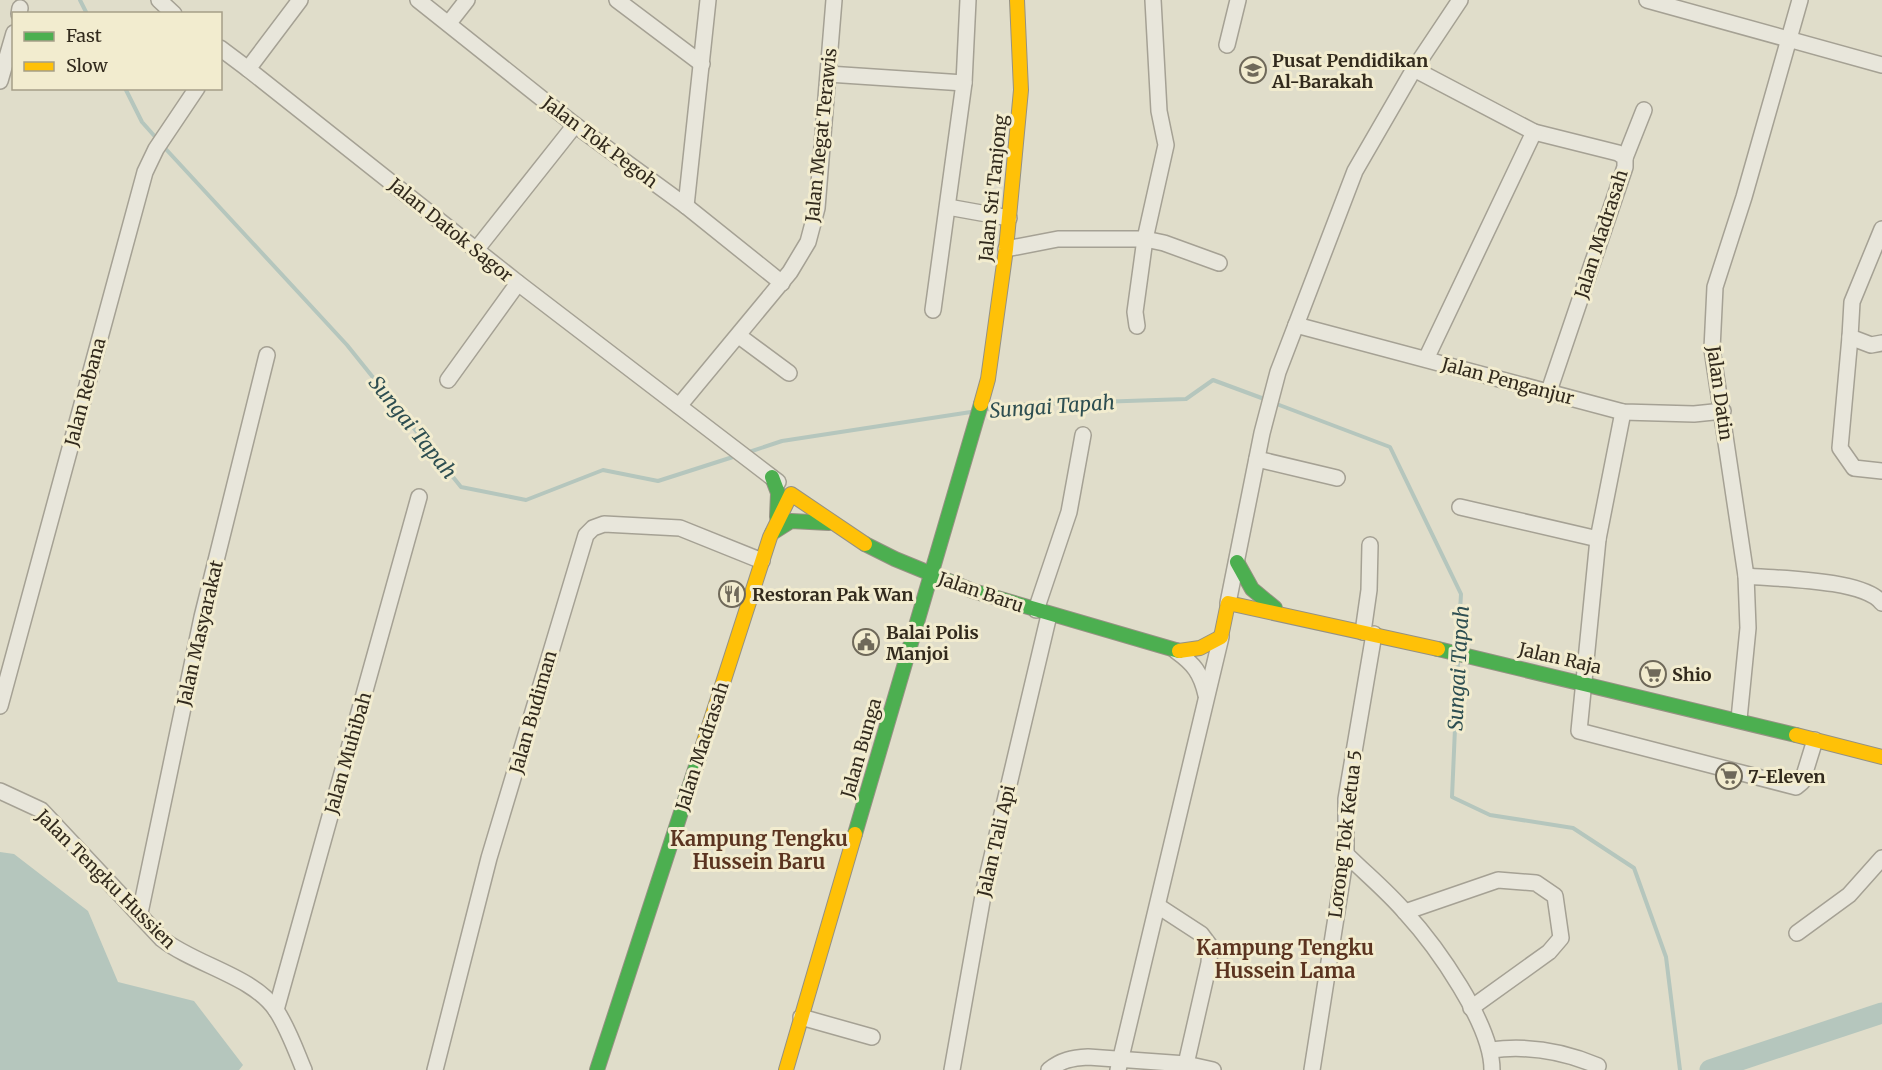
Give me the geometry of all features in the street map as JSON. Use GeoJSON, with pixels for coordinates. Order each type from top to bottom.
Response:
{"type":"FeatureCollection","features":[{"type":"Feature","properties":{"kind":"street"},"geometry":{"type":"LineString","coordinates":[[159,0],[172,12]]}},
{"type":"Feature","properties":{"kind":"street"},"geometry":{"type":"LineString","coordinates":[[248,69],[300,0]]}},
{"type":"Feature","properties":{"kind":"street","name":"Jalan Tok Pegoh"},"geometry":{"type":"LineString","coordinates":[[418,0],[574,125],[687,206],[782,283]]}},
{"type":"Feature","properties":{"kind":"street"},"geometry":{"type":"LineString","coordinates":[[449,23],[467,0]]}},
{"type":"Feature","properties":{"kind":"street"},"geometry":{"type":"LineString","coordinates":[[617,0],[702,64]]}},
{"type":"Feature","properties":{"kind":"street"},"geometry":{"type":"LineString","coordinates":[[687,206],[708,0]]}},
{"type":"Feature","properties":{"kind":"street","name":"Jalan Megat Terawis"},"geometry":{"type":"LineString","coordinates":[[679,406],[740,336],[782,283],[808,242],[816,208],[834,0]]}},
{"type":"Feature","properties":{"kind":"street"},"geometry":{"type":"LineString","coordinates":[[933,310],[964,83],[968,0]]}},
{"type":"Feature","properties":{"kind":"street","name":"Jalan Sri Tanjong"},"geometry":{"type":"LineString","coordinates":[[975,421],[988,379],[1006,249],[1021,90],[1017,0]]}},
{"type":"Feature","properties":{"kind":"street"},"geometry":{"type":"LineString","coordinates":[[1137,326],[1135,312],[1145,239],[1166,145],[1159,111],[1153,0]]}},
{"type":"Feature","properties":{"kind":"street"},"geometry":{"type":"LineString","coordinates":[[1227,45],[1238,0]]}},
{"type":"Feature","properties":{"kind":"street"},"geometry":{"type":"LineString","coordinates":[[1119,1064],[1221,634],[1257,459],[1278,372],[1355,171],[1414,69],[1460,0]]}},
{"type":"Feature","properties":{"kind":"street"},"geometry":{"type":"LineString","coordinates":[[1647,0],[1788,41],[1882,65]]}},
{"type":"Feature","properties":{"kind":"street","name":"Jalan Datin"},"geometry":{"type":"LineString","coordinates":[[1739,719],[1748,628],[1746,576],[1712,349],[1715,288],[1751,175],[1800,0]]}},
{"type":"Feature","properties":{"kind":"street"},"geometry":{"type":"LineString","coordinates":[[0,81],[12,40]]}},
{"type":"Feature","properties":{"kind":"street","name":"Jalan Datok Sagor"},"geometry":{"type":"LineString","coordinates":[[222,51],[248,69],[518,283],[768,473]]}},
{"type":"Feature","properties":{"kind":"street","name":"Jalan Madrasah"},"geometry":{"type":"LineString","coordinates":[[1414,69],[1534,132],[1618,153],[1625,158],[1625,167],[1549,391]]}},
{"type":"Feature","properties":{"kind":"street"},"geometry":{"type":"LineString","coordinates":[[828,74],[964,83]]}},
{"type":"Feature","properties":{"kind":"street","name":"Jalan Rebana"},"geometry":{"type":"LineString","coordinates":[[0,706],[138,196],[156,149],[196,90]]}},
{"type":"Feature","properties":{"kind":"street"},"geometry":{"type":"LineString","coordinates":[[1625,158],[1644,110]]}},
{"type":"Feature","properties":{"kind":"street"},"geometry":{"type":"LineString","coordinates":[[476,250],[574,125]]}},
{"type":"Feature","properties":{"kind":"street"},"geometry":{"type":"LineString","coordinates":[[1426,359],[1534,132]]}},
{"type":"Feature","properties":{"kind":"street"},"geometry":{"type":"LineString","coordinates":[[948,207],[1009,218]]}},
{"type":"Feature","properties":{"kind":"street"},"geometry":{"type":"LineString","coordinates":[[1882,229],[1852,302],[1840,448],[1854,468],[1882,471]]}},
{"type":"Feature","properties":{"kind":"street"},"geometry":{"type":"LineString","coordinates":[[1006,249],[1058,239],[1145,239],[1164,243],[1219,263]]}},
{"type":"Feature","properties":{"kind":"street"},"geometry":{"type":"LineString","coordinates":[[448,380],[518,283]]}},
{"type":"Feature","properties":{"kind":"street","name":"Jalan Penganjur"},"geometry":{"type":"LineString","coordinates":[[1296,325],[1623,412],[1694,414],[1723,411]]}},
{"type":"Feature","properties":{"kind":"street"},"geometry":{"type":"LineString","coordinates":[[740,336],[789,373]]}},
{"type":"Feature","properties":{"kind":"street"},"geometry":{"type":"LineString","coordinates":[[1850,337],[1871,345],[1882,343]]}},
{"type":"Feature","properties":{"kind":"street","name":"Jalan Masyarakat"},"geometry":{"type":"LineString","coordinates":[[140,914],[202,617],[267,355]]}},
{"type":"Feature","properties":{"kind":"street"},"geometry":{"type":"LineString","coordinates":[[1623,412],[1598,539],[1582,681],[1579,731],[1796,787],[1802,782],[1815,740]]}},
{"type":"Feature","properties":{"kind":"street","name":"Jalan Bunga"},"geometry":{"type":"LineString","coordinates":[[786,1070],[975,421]]}},
{"type":"Feature","properties":{"kind":"street","name":"Jalan Tali Api"},"geometry":{"type":"LineString","coordinates":[[952,1070],[984,890],[1043,612],[1069,512],[1083,435]]}},
{"type":"Feature","properties":{"kind":"street"},"geometry":{"type":"LineString","coordinates":[[1257,459],[1338,478]]}},
{"type":"Feature","properties":{"kind":"street"},"geometry":{"type":"LineString","coordinates":[[768,473],[778,493],[774,527],[798,519],[833,523]]}},
{"type":"Feature","properties":{"kind":"street","name":"Jalan Baru"},"geometry":{"type":"LineString","coordinates":[[768,473],[791,494],[858,541],[930,575],[1043,612],[1176,651],[1190,652],[1202,649],[1221,634],[1232,618],[1253,607]]}},
{"type":"Feature","properties":{"kind":"street","name":"Jalan Madrasah"},"geometry":{"type":"LineString","coordinates":[[597,1070],[762,561],[774,527],[791,494]]}},
{"type":"Feature","properties":{"kind":"street","name":"Jalan Muhibah"},"geometry":{"type":"LineString","coordinates":[[276,1010],[419,497]]}},
{"type":"Feature","properties":{"kind":"street"},"geometry":{"type":"LineString","coordinates":[[1460,507],[1598,539]]}},
{"type":"Feature","properties":{"kind":"street","name":"Jalan Budiman"},"geometry":{"type":"LineString","coordinates":[[435,1070],[489,858],[586,535],[593,528],[604,524],[680,528],[762,561]]}},
{"type":"Feature","properties":{"kind":"street"},"geometry":{"type":"LineString","coordinates":[[879,550],[921,550],[942,537]]}},
{"type":"Feature","properties":{"kind":"street","name":"Lorong Tok Ketua 5"},"geometry":{"type":"LineString","coordinates":[[1312,1070],[1346,854],[1346,799],[1368,633],[1371,545]]}},
{"type":"Feature","properties":{"kind":"street"},"geometry":{"type":"LineString","coordinates":[[1237,562],[1246,584],[1255,596],[1280,610]]}},
{"type":"Feature","properties":{"kind":"street"},"geometry":{"type":"LineString","coordinates":[[1746,576],[1854,587],[1876,596],[1882,603]]}},
{"type":"Feature","properties":{"kind":"street","name":"Jalan Raja"},"geometry":{"type":"LineString","coordinates":[[1228,603],[1280,610],[1368,633],[1582,681],[1882,757]]}},
{"type":"Feature","properties":{"kind":"street"},"geometry":{"type":"LineString","coordinates":[[1176,651],[1193,664],[1200,674],[1206,698]]}},
{"type":"Feature","properties":{"kind":"street","name":"Jalan Tengku Hussien"},"geometry":{"type":"LineString","coordinates":[[0,791],[41,810],[162,939],[180,953],[244,982],[262,995],[276,1010],[304,1070]]}},
{"type":"Feature","properties":{"kind":"street"},"geometry":{"type":"LineString","coordinates":[[1346,854],[1405,912],[1446,964],[1491,1050],[1492,1070]]}},
{"type":"Feature","properties":{"kind":"street"},"geometry":{"type":"LineString","coordinates":[[1797,933],[1849,895],[1882,858]]}},
{"type":"Feature","properties":{"kind":"street"},"geometry":{"type":"LineString","coordinates":[[1405,912],[1498,880],[1536,883],[1555,896],[1561,938],[1549,952],[1471,1008]]}},
{"type":"Feature","properties":{"kind":"street"},"geometry":{"type":"LineString","coordinates":[[1158,906],[1201,934],[1209,946],[1209,963],[1186,1064]]}},
{"type":"Feature","properties":{"kind":"street"},"geometry":{"type":"LineString","coordinates":[[801,1017],[872,1037]]}},
{"type":"Feature","properties":{"kind":"street"},"geometry":{"type":"LineString","coordinates":[[1491,1050],[1526,1048],[1569,1053],[1598,1065]]}},
{"type":"Feature","properties":{"kind":"street"},"geometry":{"type":"LineString","coordinates":[[1049,1070],[1059,1062],[1073,1058],[1119,1064],[1186,1064],[1213,1070]]}},
{"type":"Feature","properties":{"kind":"shaded area"},"geometry":{"type":"Polygon","coordinates":[[[0,852],[14,854],[88,911],[118,982],[194,1001],[243,1065],[239,1070],[0,1070],[0,852]]]}},
{"type":"Feature","properties":{"kind":"waterway","name":"Sungai Tapah"},"geometry":{"type":"LineString","coordinates":[[80,0],[86,12]]}},
{"type":"Feature","properties":{"kind":"waterway","name":"Sungai Tapah"},"geometry":{"type":"LineString","coordinates":[[126,90],[142,122],[158,140]]}},
{"type":"Feature","properties":{"kind":"waterway","name":"Sungai Tapah"},"geometry":{"type":"LineString","coordinates":[[163,146],[347,345],[461,487],[526,500],[603,470],[658,481],[736,456]]}},
{"type":"Feature","properties":{"kind":"waterway","name":"Sungai Tapah"},"geometry":{"type":"LineString","coordinates":[[987,409],[1012,405],[1186,399],[1213,380],[1267,400]]}},
{"type":"Feature","properties":{"kind":"waterway","name":"Sungai Tapah"},"geometry":{"type":"LineString","coordinates":[[1274,403],[1390,447],[1461,594],[1458,647]]}},
{"type":"Feature","properties":{"kind":"waterway","name":"Sungai Tapah"},"geometry":{"type":"LineString","coordinates":[[746,453],[782,441],[971,412]]}},
{"type":"Feature","properties":{"kind":"waterway","name":"Sungai Tapah"},"geometry":{"type":"LineString","coordinates":[[1458,660],[1452,797],[1490,815],[1573,828],[1634,868],[1666,957],[1680,1070]]}},
{"type":"Feature","properties":{"kind":"waterway"},"geometry":{"type":"LineString","coordinates":[[1710,1070],[1882,1013]]}},
{"type":"Feature","properties":{"kind":"traffic: fast"},"geometry":{"type":"LineString","coordinates":[[855,834],[981,404]]}},
{"type":"Feature","properties":{"kind":"traffic: fast"},"geometry":{"type":"LineString","coordinates":[[772,477],[778,493],[777,517]]}},
{"type":"Feature","properties":{"kind":"traffic: fast"},"geometry":{"type":"LineString","coordinates":[[772,533],[791,521],[829,523]]}},
{"type":"Feature","properties":{"kind":"traffic: fast"},"geometry":{"type":"LineString","coordinates":[[865,544],[973,591],[1179,651]]}},
{"type":"Feature","properties":{"kind":"traffic: fast"},"geometry":{"type":"LineString","coordinates":[[1237,562],[1252,589],[1275,608]]}},
{"type":"Feature","properties":{"kind":"traffic: fast"},"geometry":{"type":"LineString","coordinates":[[1438,649],[1796,735]]}},
{"type":"Feature","properties":{"kind":"traffic: fast"},"geometry":{"type":"LineString","coordinates":[[597,1070],[700,754]]}},
{"type":"Feature","properties":{"kind":"traffic: slow"},"geometry":{"type":"LineString","coordinates":[[981,404],[988,379],[1006,249],[1021,90],[1017,0]]}},
{"type":"Feature","properties":{"kind":"traffic: slow"},"geometry":{"type":"LineString","coordinates":[[700,754],[770,537],[791,494],[865,544]]}},
{"type":"Feature","properties":{"kind":"traffic: slow"},"geometry":{"type":"LineString","coordinates":[[1179,651],[1200,648],[1221,637],[1228,603],[1438,649]]}},
{"type":"Feature","properties":{"kind":"traffic: slow"},"geometry":{"type":"LineString","coordinates":[[1796,735],[1882,757]]}},
{"type":"Feature","properties":{"kind":"traffic: slow"},"geometry":{"type":"LineString","coordinates":[[786,1070],[855,834]]}},
{"type":"Feature","properties":{"kind":"place","name":"Pusat Pendidikan Al-Barakah"},"geometry":{"type":"Point","coordinates":[1253,70]}},
{"type":"Feature","properties":{"kind":"place","name":"Restoran Pak Wan"},"geometry":{"type":"Point","coordinates":[732,594]}},
{"type":"Feature","properties":{"kind":"place","name":"Balai Polis Manjoi"},"geometry":{"type":"Point","coordinates":[866,642]}},
{"type":"Feature","properties":{"kind":"place","name":"Shio"},"geometry":{"type":"Point","coordinates":[1653,674]}},
{"type":"Feature","properties":{"kind":"place","name":"7-Eleven"},"geometry":{"type":"Point","coordinates":[1729,776]}},
{"type":"Feature","properties":{"kind":"district","name":"Kampung Tengku Hussein Baru"},"geometry":{"type":"Point","coordinates":[759,850]}},
{"type":"Feature","properties":{"kind":"district","name":"Kampung Tengku Hussein Lama"},"geometry":{"type":"Point","coordinates":[1285,958]}}]}
